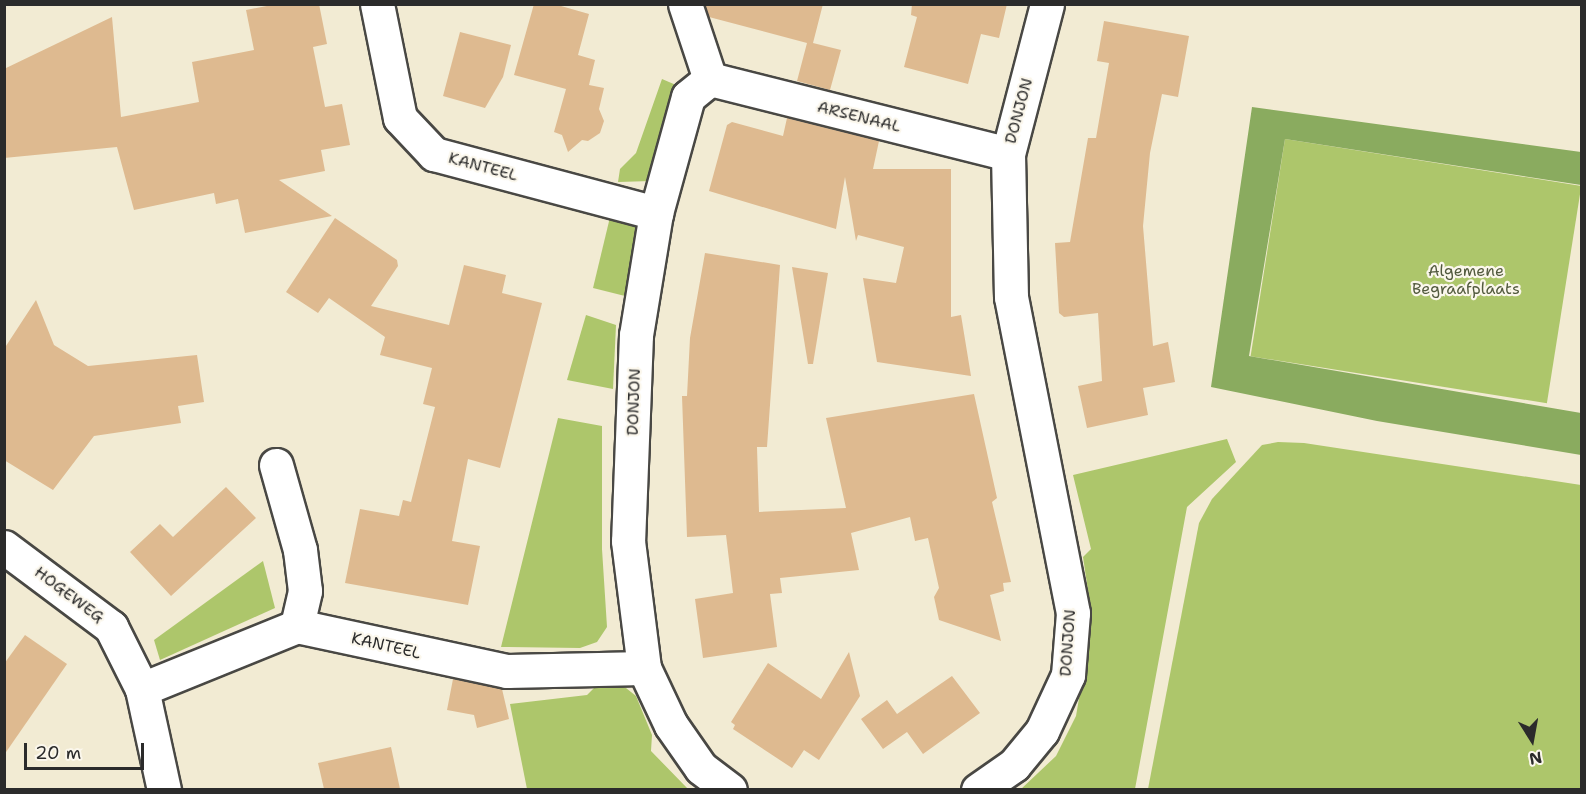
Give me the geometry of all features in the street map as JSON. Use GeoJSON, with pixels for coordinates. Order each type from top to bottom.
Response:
{"type":"FeatureCollection","features":[{"type":"Feature","properties":{"kind":"street","name":"KANTEEL"},"geometry":{"type":"LineString","coordinates":[[377,4],[400,118],[434,154],[656,213]]}},
{"type":"Feature","properties":{"kind":"street"},"geometry":{"type":"LineString","coordinates":[[685,4],[710,80]]}},
{"type":"Feature","properties":{"kind":"street","name":"DONJON"},"geometry":{"type":"LineString","coordinates":[[978,789],[1014,765],[1042,731],[1068,675],[1073,613],[1011,297],[1008,154],[1047,4]]}},
{"type":"Feature","properties":{"kind":"street","name":"DONJON"},"geometry":{"type":"LineString","coordinates":[[710,80],[688,97],[656,213],[636,335],[628,541],[644,668],[671,725],[700,768],[730,789]]}},
{"type":"Feature","properties":{"kind":"street","name":"ARSENAAL"},"geometry":{"type":"LineString","coordinates":[[710,80],[1008,154]]}},
{"type":"Feature","properties":{"kind":"street"},"geometry":{"type":"LineString","coordinates":[[141,689],[297,626],[305,591],[300,550],[276,465]]}},
{"type":"Feature","properties":{"kind":"street","name":"HOGEWEG"},"geometry":{"type":"LineString","coordinates":[[4,547],[111,627],[141,689],[164,789]]}},
{"type":"Feature","properties":{"kind":"street","name":"KANTEEL"},"geometry":{"type":"LineString","coordinates":[[297,626],[507,671],[644,668]]}},
{"type":"Feature","properties":{"kind":"green space"},"geometry":{"type":"Polygon","coordinates":[[[662,79],[683,88],[651,181],[618,182],[620,169],[636,153],[662,79]]]}},
{"type":"Feature","properties":{"kind":"green space"},"geometry":{"type":"Polygon","coordinates":[[[1252,107],[1581,152],[1581,185],[1285,139],[1249,356],[1581,413],[1581,455],[1377,421],[1211,387],[1252,107]]]}},
{"type":"Feature","properties":{"kind":"green space","name":"Algemene Begraafplaats"},"geometry":{"type":"Polygon","coordinates":[[[1285,139],[1581,186],[1547,403],[1251,356],[1285,139]]]}},
{"type":"Feature","properties":{"kind":"green space"},"geometry":{"type":"Polygon","coordinates":[[[611,213],[635,226],[635,247],[625,296],[593,288],[611,213]]]}},
{"type":"Feature","properties":{"kind":"green space"},"geometry":{"type":"Polygon","coordinates":[[[586,315],[616,325],[613,389],[567,380],[586,315]]]}},
{"type":"Feature","properties":{"kind":"green space"},"geometry":{"type":"Polygon","coordinates":[[[558,418],[602,426],[602,549],[607,627],[597,642],[580,648],[501,647],[558,418]]]}},
{"type":"Feature","properties":{"kind":"green space"},"geometry":{"type":"Polygon","coordinates":[[[1227,439],[1236,462],[1187,507],[1135,789],[1020,790],[1056,756],[1076,716],[1088,646],[1090,604],[1083,557],[1091,549],[1073,475],[1227,439]]]}},
{"type":"Feature","properties":{"kind":"green space"},"geometry":{"type":"Polygon","coordinates":[[[1278,442],[1304,443],[1581,485],[1581,789],[1148,789],[1199,523],[1212,499],[1262,445],[1278,442]]]}},
{"type":"Feature","properties":{"kind":"green space"},"geometry":{"type":"Polygon","coordinates":[[[263,561],[275,608],[160,660],[154,640],[263,561]]]}},
{"type":"Feature","properties":{"kind":"green space"},"geometry":{"type":"Polygon","coordinates":[[[601,681],[626,688],[636,696],[652,735],[651,751],[688,789],[527,789],[510,704],[587,695],[601,681]]]}},
{"type":"Feature","properties":{"kind":"building"},"geometry":{"type":"Polygon","coordinates":[[[277,4],[319,4],[327,44],[313,47],[325,107],[342,104],[350,145],[321,150],[325,171],[279,180],[332,216],[245,233],[238,199],[216,204],[214,193],[134,210],[117,147],[4,158],[4,69],[112,17],[121,117],[199,102],[192,62],[254,50],[246,10],[277,4]]]}},
{"type":"Feature","properties":{"kind":"building"},"geometry":{"type":"Polygon","coordinates":[[[534,4],[554,4],[589,14],[578,55],[595,60],[589,85],[604,88],[599,109],[604,121],[600,133],[588,141],[582,140],[568,152],[562,135],[554,132],[566,89],[514,75],[534,4]]]}},
{"type":"Feature","properties":{"kind":"building"},"geometry":{"type":"Polygon","coordinates":[[[705,4],[823,4],[813,43],[841,50],[830,90],[797,81],[807,43],[709,17],[705,4]]]}},
{"type":"Feature","properties":{"kind":"building"},"geometry":{"type":"Polygon","coordinates":[[[912,4],[1007,4],[999,38],[981,34],[968,84],[904,67],[917,17],[911,15],[912,4]]]}},
{"type":"Feature","properties":{"kind":"building"},"geometry":{"type":"Polygon","coordinates":[[[1104,21],[1189,36],[1178,97],[1162,94],[1150,153],[1143,226],[1153,346],[1168,342],[1175,382],[1143,388],[1148,415],[1087,428],[1078,386],[1102,381],[1098,313],[1064,317],[1059,313],[1055,243],[1070,242],[1088,138],[1096,138],[1109,63],[1097,61],[1104,21]]]}},
{"type":"Feature","properties":{"kind":"building"},"geometry":{"type":"Polygon","coordinates":[[[460,32],[511,45],[503,77],[485,108],[443,96],[460,32]]]}},
{"type":"Feature","properties":{"kind":"building"},"geometry":{"type":"Polygon","coordinates":[[[787,118],[879,141],[873,169],[951,169],[951,317],[961,315],[971,376],[877,362],[863,278],[896,283],[904,247],[858,235],[856,241],[845,177],[836,229],[709,191],[727,125],[732,122],[783,136],[787,118]]]}},
{"type":"Feature","properties":{"kind":"building"},"geometry":{"type":"Polygon","coordinates":[[[335,218],[397,260],[398,266],[371,306],[449,325],[464,265],[506,275],[502,293],[542,303],[500,468],[468,459],[452,541],[480,546],[468,605],[345,583],[360,509],[399,516],[403,500],[411,502],[435,407],[423,404],[432,368],[380,355],[385,337],[329,298],[318,313],[286,292],[335,218]]]}},
{"type":"Feature","properties":{"kind":"building"},"geometry":{"type":"Polygon","coordinates":[[[705,253],[780,265],[767,447],[757,447],[759,512],[846,508],[826,418],[974,394],[997,498],[992,502],[1011,582],[1003,583],[1004,591],[990,595],[1001,641],[939,620],[934,597],[939,588],[928,538],[915,541],[910,517],[851,533],[859,570],[780,578],[782,593],[770,594],[777,647],[703,658],[695,599],[733,593],[726,535],[687,537],[682,396],[687,396],[690,338],[705,253]]]}},
{"type":"Feature","properties":{"kind":"building"},"geometry":{"type":"Polygon","coordinates":[[[792,267],[828,273],[813,364],[808,364],[792,267]]]}},
{"type":"Feature","properties":{"kind":"building"},"geometry":{"type":"Polygon","coordinates":[[[36,300],[54,345],[88,366],[197,355],[204,402],[178,406],[181,423],[94,436],[53,490],[4,460],[4,349],[36,300]]]}},
{"type":"Feature","properties":{"kind":"building"},"geometry":{"type":"Polygon","coordinates":[[[226,487],[256,518],[171,596],[130,552],[160,524],[173,537],[226,487]]]}},
{"type":"Feature","properties":{"kind":"building"},"geometry":{"type":"Polygon","coordinates":[[[25,635],[67,664],[4,755],[4,664],[25,635]]]}},
{"type":"Feature","properties":{"kind":"building"},"geometry":{"type":"Polygon","coordinates":[[[849,652],[860,696],[819,760],[804,750],[792,768],[733,729],[735,725],[731,722],[768,663],[821,699],[849,652]]]}},
{"type":"Feature","properties":{"kind":"building"},"geometry":{"type":"Polygon","coordinates":[[[952,676],[980,713],[923,754],[907,732],[883,749],[861,719],[887,700],[897,714],[952,676]]]}},
{"type":"Feature","properties":{"kind":"building"},"geometry":{"type":"Polygon","coordinates":[[[453,679],[502,689],[509,719],[477,728],[474,715],[447,710],[453,679]]]}},
{"type":"Feature","properties":{"kind":"building"},"geometry":{"type":"Polygon","coordinates":[[[391,747],[400,789],[324,789],[318,763],[391,747]]]}}]}
